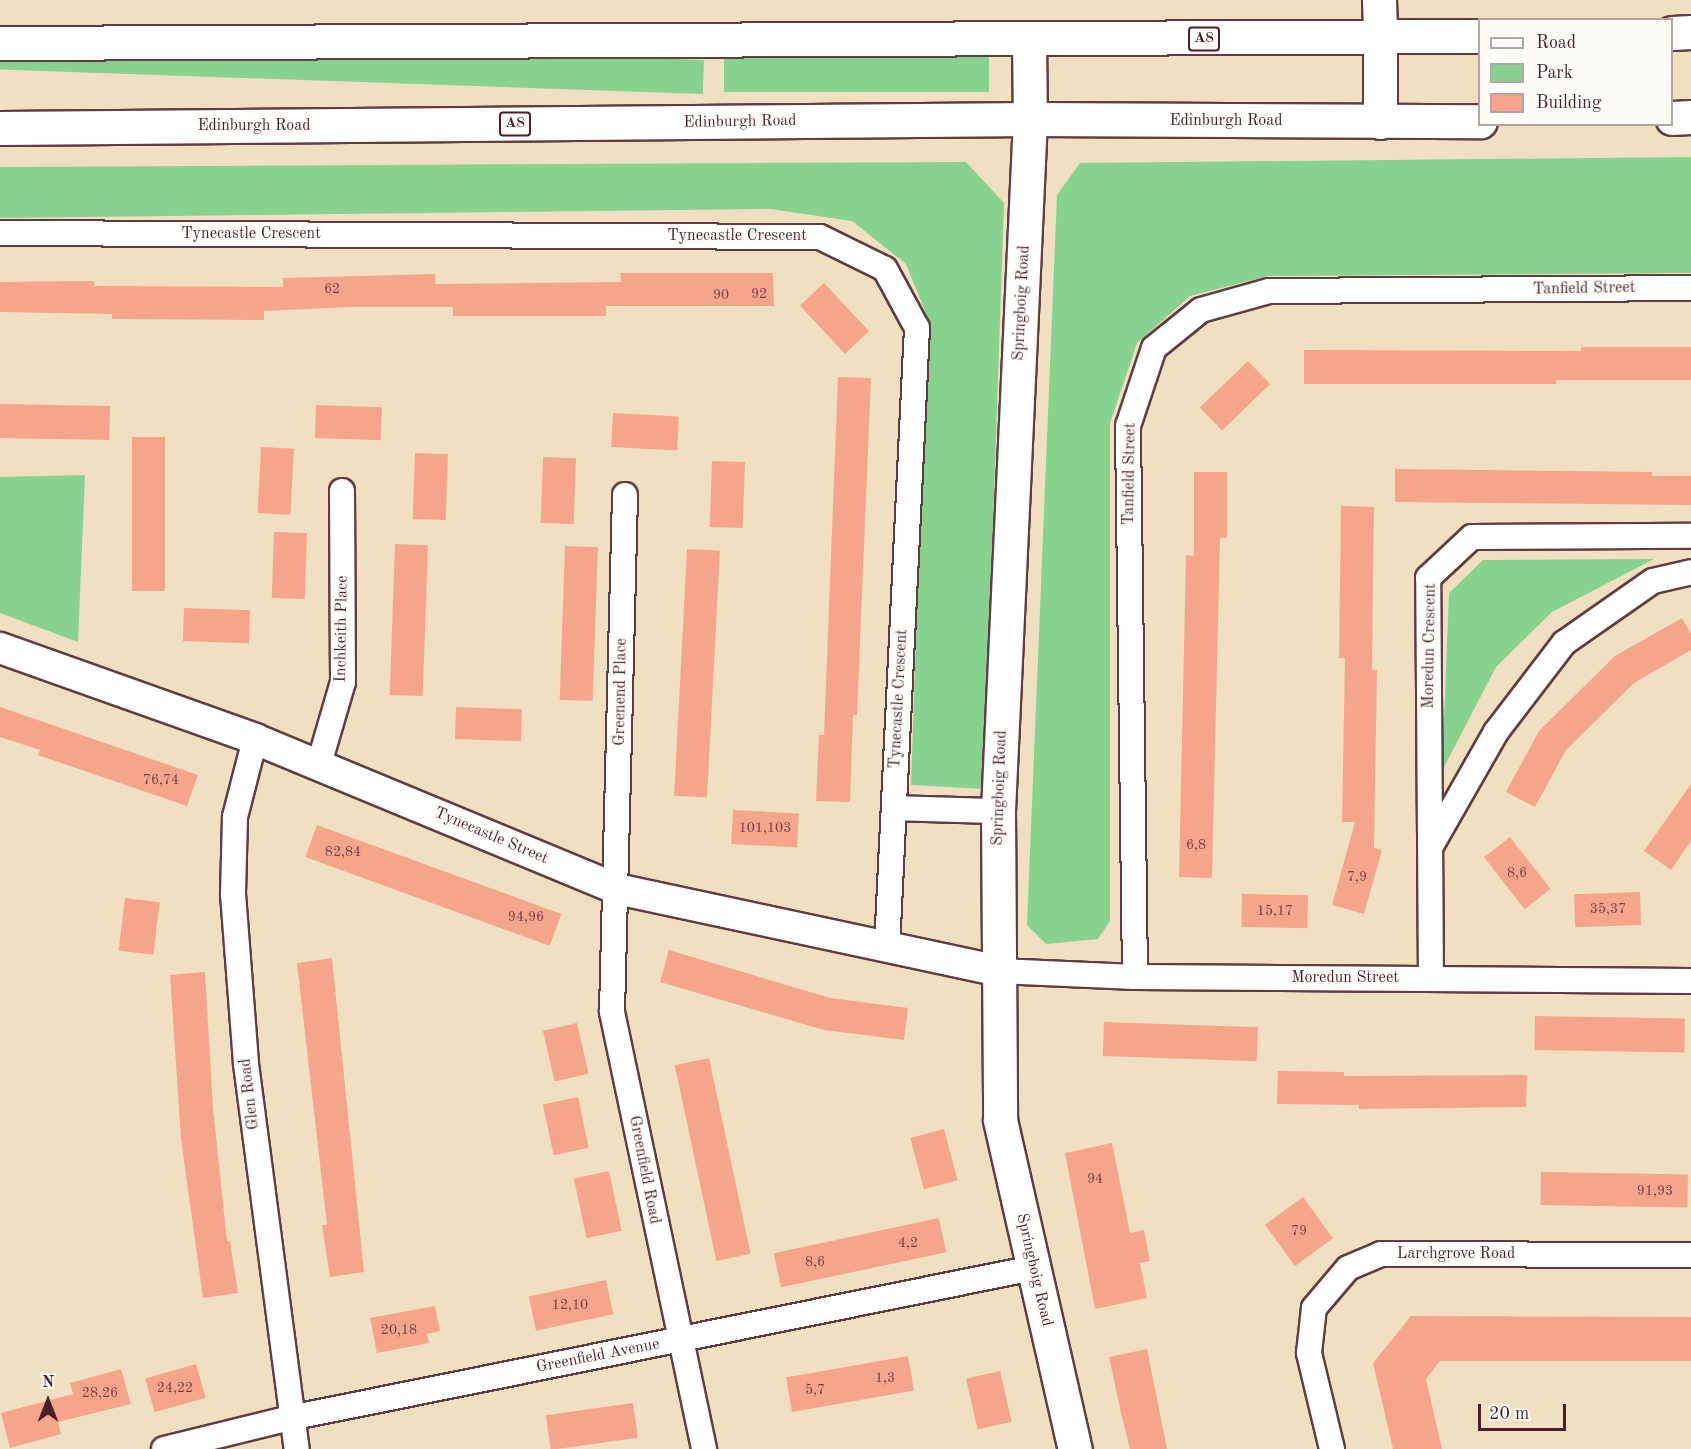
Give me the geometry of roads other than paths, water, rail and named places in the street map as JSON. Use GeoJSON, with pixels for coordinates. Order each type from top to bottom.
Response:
{"type":"FeatureCollection","features":[{"type":"Feature","properties":{"kind":"main road"},"geometry":{"type":"LineString","coordinates":[[1379,0],[1380,122]]}},
{"type":"Feature","properties":{"kind":"main road"},"geometry":{"type":"LineString","coordinates":[[1673,33],[1691,32]]}},
{"type":"Feature","properties":{"kind":"main road","name":"A8"},"geometry":{"type":"LineString","coordinates":[[0,43],[1029,40],[1478,36]]}},
{"type":"Feature","properties":{"kind":"main road","name":"Springboig Road"},"geometry":{"type":"LineString","coordinates":[[1029,40],[1030,119],[998,811],[1000,1120],[1075,1449]]}},
{"type":"Feature","properties":{"kind":"main road"},"geometry":{"type":"LineString","coordinates":[[1673,118],[1691,117]]}},
{"type":"Feature","properties":{"kind":"main road","name":"Edinburgh Road"},"geometry":{"type":"LineString","coordinates":[[0,128],[1030,119],[1478,121]]}},
{"type":"Feature","properties":{"kind":"street","name":"Tynecastle Crescent"},"geometry":{"type":"LineString","coordinates":[[0,233],[820,237],[885,269],[917,328],[887,949]]}},
{"type":"Feature","properties":{"kind":"street","name":"Tanfield Street"},"geometry":{"type":"LineString","coordinates":[[1135,977],[1128,426],[1154,348],[1201,310],[1269,291],[1691,288]]}},
{"type":"Feature","properties":{"kind":"street","name":"Inchkeith Place"},"geometry":{"type":"LineString","coordinates":[[318,764],[343,682],[342,491]]}},
{"type":"Feature","properties":{"kind":"street","name":"Greenend Place"},"geometry":{"type":"LineString","coordinates":[[617,889],[625,495]]}},
{"type":"Feature","properties":{"kind":"street","name":"Moredun Crescent"},"geometry":{"type":"LineString","coordinates":[[1431,979],[1428,578],[1472,537],[1691,536]]}},
{"type":"Feature","properties":{"kind":"street"},"geometry":{"type":"LineString","coordinates":[[1430,847],[1496,732],[1564,643],[1653,581],[1691,572]]}},
{"type":"Feature","properties":{"kind":"street","name":"Tynecastle Street"},"geometry":{"type":"LineString","coordinates":[[0,648],[255,739],[617,889],[887,949],[998,971]]}},
{"type":"Feature","properties":{"kind":"street","name":"Glen Road"},"geometry":{"type":"LineString","coordinates":[[255,739],[235,817],[233,894],[246,1064],[290,1418],[297,1449]]}},
{"type":"Feature","properties":{"kind":"street"},"geometry":{"type":"LineString","coordinates":[[894,808],[998,811]]}},
{"type":"Feature","properties":{"kind":"street","name":"Greenfield Road"},"geometry":{"type":"LineString","coordinates":[[617,889],[612,1012],[679,1340],[704,1449]]}},
{"type":"Feature","properties":{"kind":"street","name":"Moredun Street"},"geometry":{"type":"LineString","coordinates":[[998,971],[1135,977],[1691,981]]}},
{"type":"Feature","properties":{"kind":"street","name":"Larchgrove Road"},"geometry":{"type":"LineString","coordinates":[[1332,1449],[1309,1353],[1314,1308],[1348,1268],[1381,1254],[1691,1255]]}},
{"type":"Feature","properties":{"kind":"street","name":"Greenfield Avenue"},"geometry":{"type":"LineString","coordinates":[[164,1449],[290,1418],[1033,1268]]}}]}
